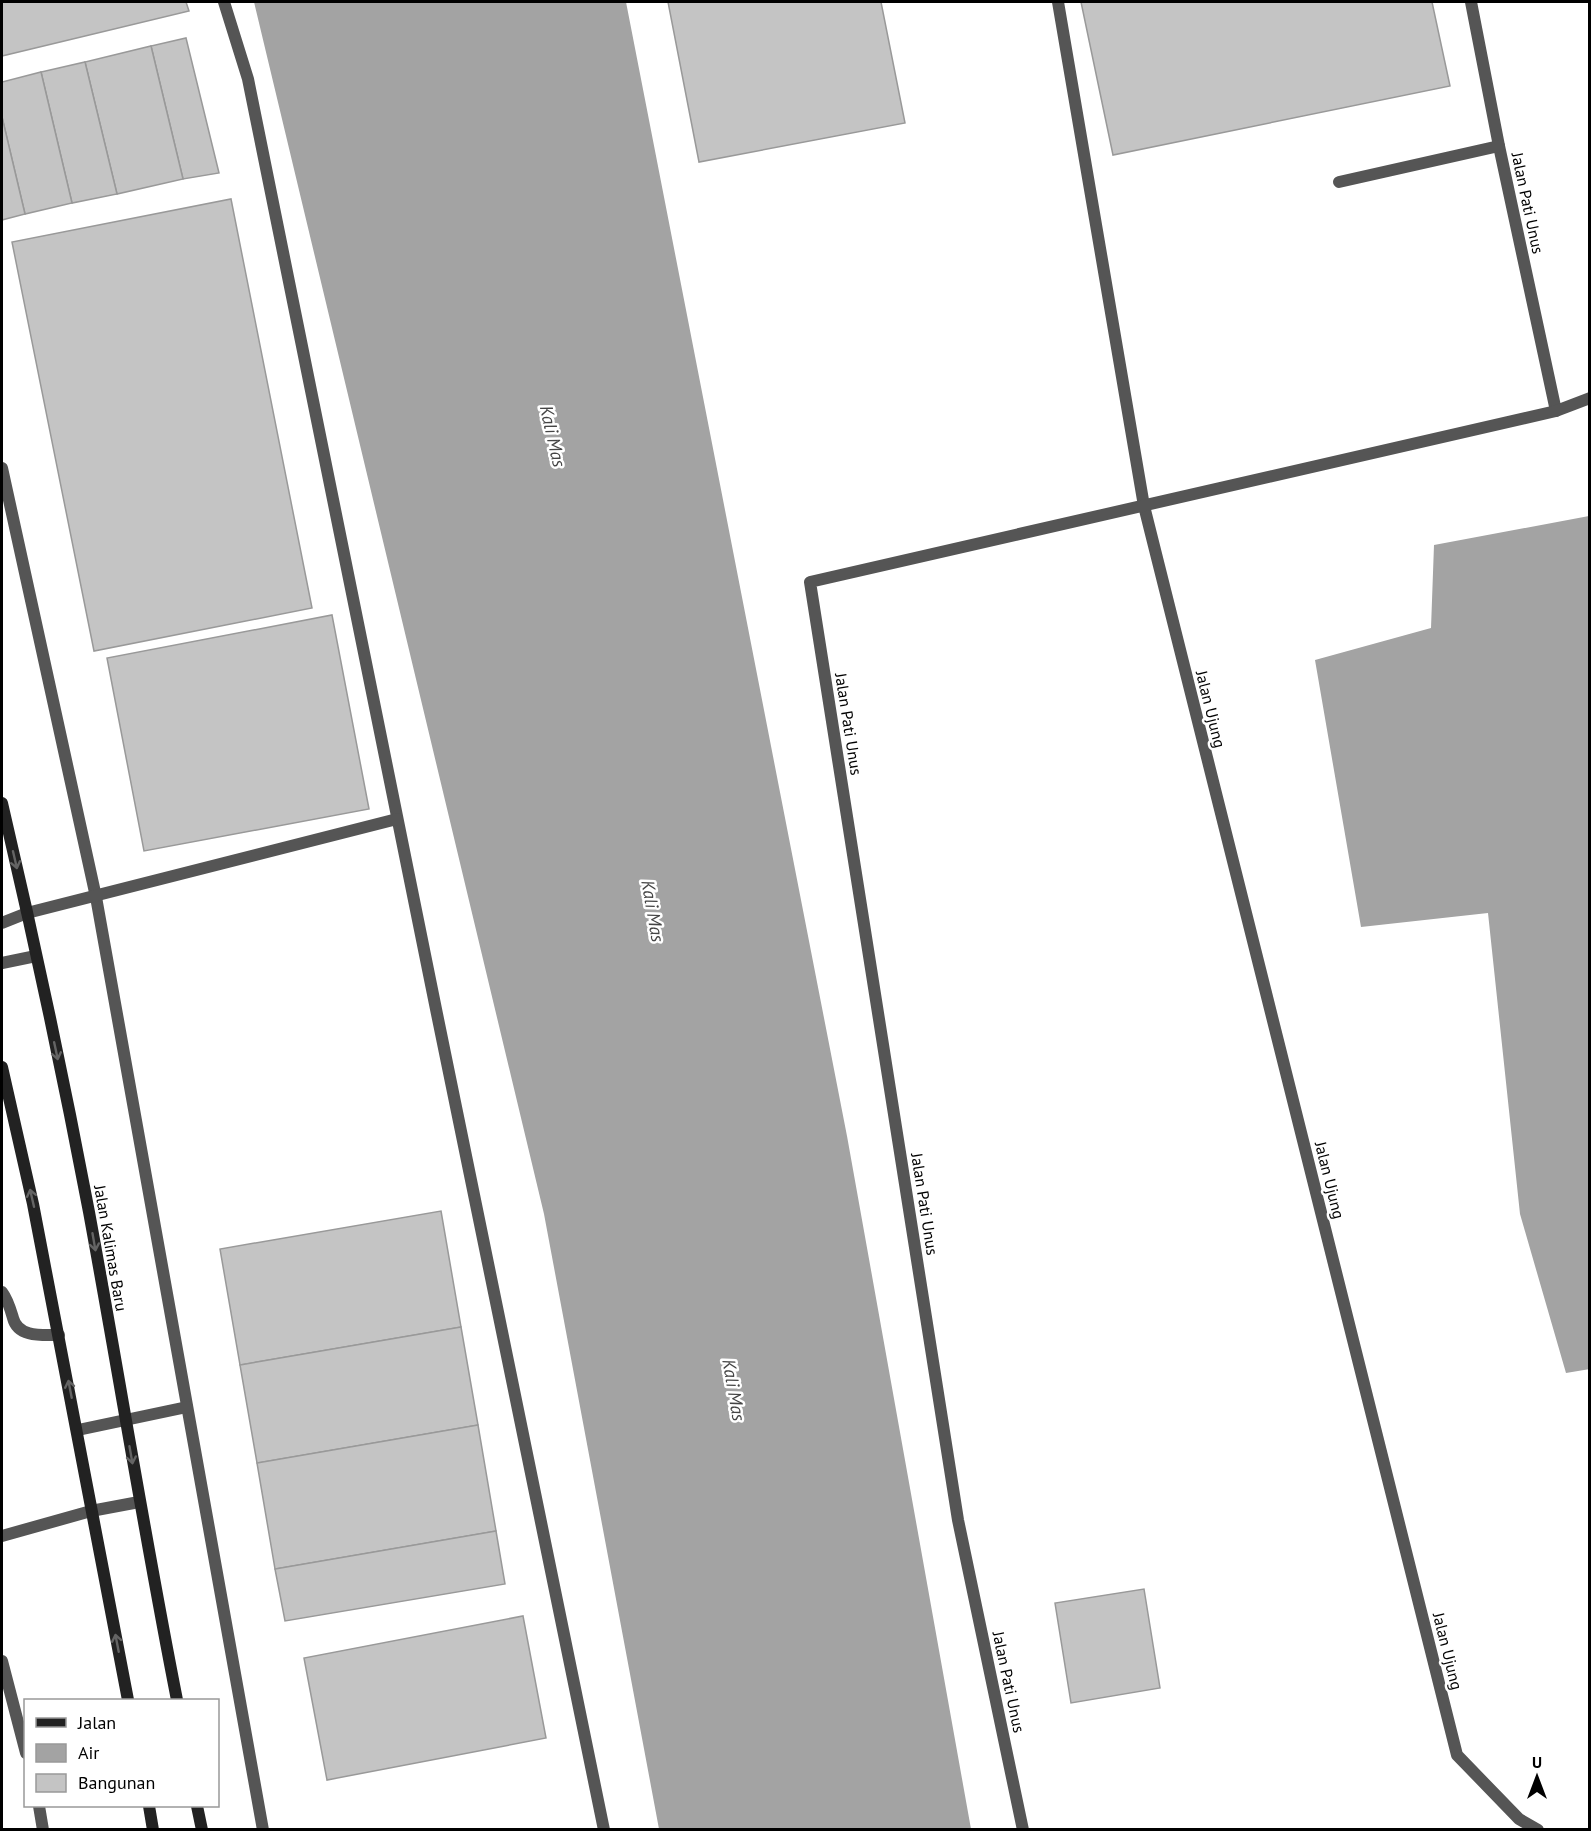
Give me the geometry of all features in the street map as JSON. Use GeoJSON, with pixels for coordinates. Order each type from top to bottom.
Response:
{"type":"FeatureCollection","features":[{"type":"Feature","properties":{"kind":"street","name":"Jalan Kalimas Baru"},"geometry":{"type":"LineString","coordinates":[[2,803],[88,1211],[139,1502],[177,1699]]}},
{"type":"Feature","properties":{"kind":"street"},"geometry":{"type":"LineString","coordinates":[[2,1067],[33,1204],[78,1430],[91,1511],[128,1699]]}},
{"type":"Feature","properties":{"kind":"street"},"geometry":{"type":"LineString","coordinates":[[149,1807],[153,1830]]}},
{"type":"Feature","properties":{"kind":"street"},"geometry":{"type":"LineString","coordinates":[[197,1807],[202,1830]]}},
{"type":"Feature","properties":{"kind":"lane"},"geometry":{"type":"LineString","coordinates":[[225,2],[248,79],[604,1830]]}},
{"type":"Feature","properties":{"kind":"lane","name":"Jalan Ujung"},"geometry":{"type":"LineString","coordinates":[[1058,2],[1144,506],[1456,1755],[1519,1819],[1538,1830]]}},
{"type":"Feature","properties":{"kind":"lane","name":"Jalan Pati Unus"},"geometry":{"type":"LineString","coordinates":[[1470,2],[1498,146],[1556,411]]}},
{"type":"Feature","properties":{"kind":"lane"},"geometry":{"type":"LineString","coordinates":[[1339,182],[1498,146]]}},
{"type":"Feature","properties":{"kind":"lane"},"geometry":{"type":"LineString","coordinates":[[1144,506],[1556,411],[1590,398]]}},
{"type":"Feature","properties":{"kind":"lane"},"geometry":{"type":"LineString","coordinates":[[2,468],[96,897],[262,1830]]}},
{"type":"Feature","properties":{"kind":"lane","name":"Jalan Pati Unus"},"geometry":{"type":"LineString","coordinates":[[1023,1830],[958,1520],[810,582],[1144,506]]}},
{"type":"Feature","properties":{"kind":"lane"},"geometry":{"type":"LineString","coordinates":[[2,923],[27,913],[397,819]]}},
{"type":"Feature","properties":{"kind":"lane"},"geometry":{"type":"LineString","coordinates":[[2,963],[36,956]]}},
{"type":"Feature","properties":{"kind":"lane"},"geometry":{"type":"LineString","coordinates":[[2,1292],[8,1299],[14,1324],[20,1331],[31,1334],[59,1335]]}},
{"type":"Feature","properties":{"kind":"lane"},"geometry":{"type":"LineString","coordinates":[[78,1430],[187,1407]]}},
{"type":"Feature","properties":{"kind":"lane"},"geometry":{"type":"LineString","coordinates":[[2,1536],[91,1511],[139,1502]]}},
{"type":"Feature","properties":{"kind":"lane"},"geometry":{"type":"LineString","coordinates":[[2,1661],[24,1745]]}},
{"type":"Feature","properties":{"kind":"lane"},"geometry":{"type":"LineString","coordinates":[[39,1807],[43,1830]]}},
{"type":"Feature","properties":{"kind":"water","name":"Kali Mas"},"geometry":{"type":"Polygon","coordinates":[[[254,2],[626,2],[847,1136],[971,1829],[659,1829],[544,1214],[254,2]]]}},
{"type":"Feature","properties":{"kind":"water"},"geometry":{"type":"Polygon","coordinates":[[[1589,516],[1590,1369],[1566,1373],[1520,1214],[1488,913],[1361,927],[1315,660],[1431,628],[1434,545],[1589,516]]]}},
{"type":"Feature","properties":{"kind":"building"},"geometry":{"type":"Polygon","coordinates":[[[2,2],[186,2],[189,11],[2,56],[2,2]]]}},
{"type":"Feature","properties":{"kind":"building"},"geometry":{"type":"Polygon","coordinates":[[[668,2],[881,2],[905,123],[699,162],[668,2]]]}},
{"type":"Feature","properties":{"kind":"building"},"geometry":{"type":"Polygon","coordinates":[[[1081,2],[1432,2],[1450,86],[1113,155],[1081,2]]]}},
{"type":"Feature","properties":{"kind":"building"},"geometry":{"type":"Polygon","coordinates":[[[186,38],[219,173],[183,179],[151,46],[186,38]]]}},
{"type":"Feature","properties":{"kind":"building"},"geometry":{"type":"Polygon","coordinates":[[[151,46],[183,179],[117,194],[85,62],[151,46]]]}},
{"type":"Feature","properties":{"kind":"building"},"geometry":{"type":"Polygon","coordinates":[[[85,62],[117,194],[72,203],[41,72],[85,62]]]}},
{"type":"Feature","properties":{"kind":"building"},"geometry":{"type":"Polygon","coordinates":[[[41,72],[72,203],[25,214],[2,117],[2,82],[41,72]]]}},
{"type":"Feature","properties":{"kind":"building"},"geometry":{"type":"Polygon","coordinates":[[[2,117],[25,214],[2,220],[2,117]]]}},
{"type":"Feature","properties":{"kind":"building"},"geometry":{"type":"Polygon","coordinates":[[[231,199],[312,608],[94,651],[12,242],[231,199]]]}},
{"type":"Feature","properties":{"kind":"building"},"geometry":{"type":"Polygon","coordinates":[[[332,615],[369,809],[144,851],[107,658],[332,615]]]}},
{"type":"Feature","properties":{"kind":"building"},"geometry":{"type":"Polygon","coordinates":[[[441,1211],[461,1327],[240,1365],[220,1249],[441,1211]]]}},
{"type":"Feature","properties":{"kind":"building"},"geometry":{"type":"Polygon","coordinates":[[[461,1327],[478,1425],[257,1463],[240,1365],[461,1327]]]}},
{"type":"Feature","properties":{"kind":"building"},"geometry":{"type":"Polygon","coordinates":[[[478,1425],[496,1531],[275,1569],[257,1463],[478,1425]]]}},
{"type":"Feature","properties":{"kind":"building"},"geometry":{"type":"Polygon","coordinates":[[[496,1531],[505,1584],[285,1621],[275,1569],[496,1531]]]}},
{"type":"Feature","properties":{"kind":"building"},"geometry":{"type":"Polygon","coordinates":[[[1144,1589],[1160,1688],[1071,1703],[1055,1603],[1144,1589]]]}},
{"type":"Feature","properties":{"kind":"building"},"geometry":{"type":"Polygon","coordinates":[[[523,1616],[546,1738],[327,1780],[304,1658],[523,1616]]]}}]}
